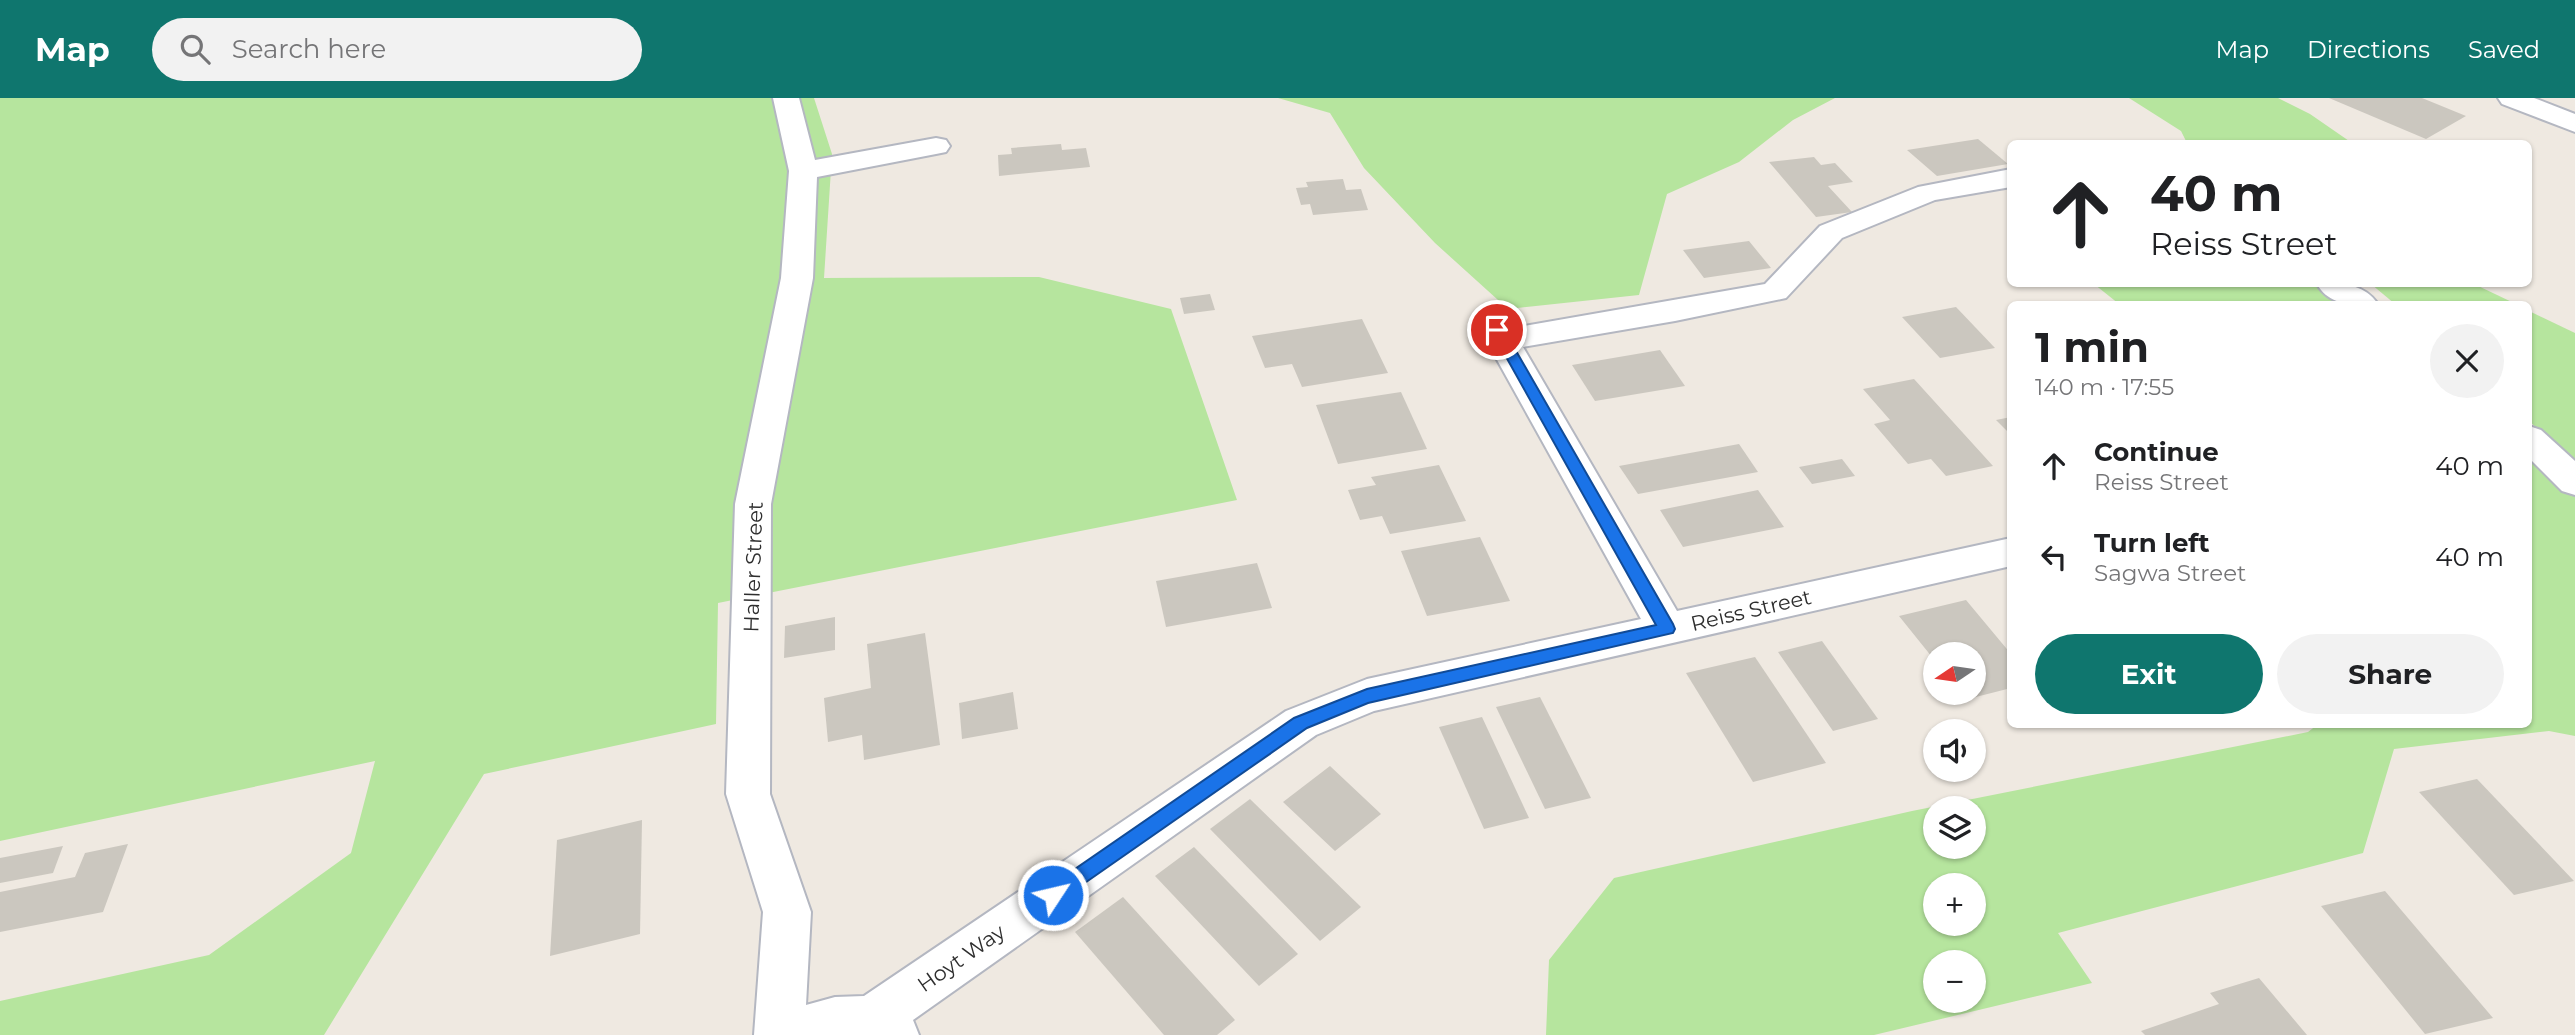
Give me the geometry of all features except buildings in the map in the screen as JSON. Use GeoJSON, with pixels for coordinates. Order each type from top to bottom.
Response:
{"type":"FeatureCollection","features":[{"type":"Feature","properties":{"kind":"street","name":"Haller Street"},"geometry":{"type":"LineString","coordinates":[[782,1035],[787,912],[748,793],[753,504],[797,278],[803,171],[786,98]]}},
{"type":"Feature","properties":{"kind":"street"},"geometry":{"type":"LineString","coordinates":[[2511,98],[2575,124]]}},
{"type":"Feature","properties":{"kind":"street"},"geometry":{"type":"LineString","coordinates":[[803,171],[936,146]]}},
{"type":"Feature","properties":{"kind":"street"},"geometry":{"type":"LineString","coordinates":[[1667,629],[1500,335],[1675,312],[1775,292],[1831,232],[1928,193],[2007,179]]}},
{"type":"Feature","properties":{"kind":"street"},"geometry":{"type":"LineString","coordinates":[[2336,287],[2358,301]]}},
{"type":"Feature","properties":{"kind":"street"},"geometry":{"type":"LineString","coordinates":[[2532,441],[2575,482]]}},
{"type":"Feature","properties":{"kind":"street","name":"Reiss Street"},"geometry":{"type":"LineString","coordinates":[[1329,709],[1367,696],[2007,553]]}},
{"type":"Feature","properties":{"kind":"street","name":"Hoyt Way"},"geometry":{"type":"LineString","coordinates":[[883,1028],[1301,723],[1329,709]]}},
{"type":"Feature","properties":{"kind":"street"},"geometry":{"type":"LineString","coordinates":[[782,1035],[835,1021],[883,1028]]}},
{"type":"Feature","properties":{"kind":"green space"},"geometry":{"type":"Polygon","coordinates":[[[0,98],[814,98],[832,154],[824,278],[1039,277],[1171,309],[1237,500],[718,603],[716,724],[484,774],[324,1035],[0,1035],[0,1001],[209,955],[351,853],[375,761],[0,841],[0,98]]]}},
{"type":"Feature","properties":{"kind":"green space"},"geometry":{"type":"Polygon","coordinates":[[[1278,98],[1835,98],[1793,120],[1739,162],[1667,194],[1639,295],[1508,309],[1435,243],[1364,168],[1330,113],[1278,98]]]}},
{"type":"Feature","properties":{"kind":"green space"},"geometry":{"type":"Polygon","coordinates":[[[2129,98],[2278,98],[2310,114],[2348,140],[2186,140],[2181,131],[2129,98]]]}},
{"type":"Feature","properties":{"kind":"green space"},"geometry":{"type":"Polygon","coordinates":[[[2098,287],[2336,287],[2355,301],[2115,301],[2098,287]]]}},
{"type":"Feature","properties":{"kind":"green space"},"geometry":{"type":"Polygon","coordinates":[[[2375,287],[2480,287],[2510,301],[2391,301],[2375,287]]]}},
{"type":"Feature","properties":{"kind":"green space"},"geometry":{"type":"Polygon","coordinates":[[[2532,312],[2575,333],[2575,462],[2532,424],[2532,312]]]}},
{"type":"Feature","properties":{"kind":"green space"},"geometry":{"type":"Polygon","coordinates":[[[2532,455],[2575,495],[2575,736],[2549,731],[2394,749],[2363,853],[2058,933],[2092,983],[1986,1008],[1986,950],[1923,950],[1923,1013],[1966,1013],[1874,1035],[1546,1035],[1549,960],[1614,878],[1923,809],[1923,859],[1986,859],[1986,796],[2308,732],[2313,728],[2532,728],[2532,455]]]}},
{"type":"Feature","properties":{"kind":"route"},"geometry":{"type":"LineString","coordinates":[[1053,895],[1301,723],[1329,709],[1367,696],[1667,629],[1497,330]]}}]}
